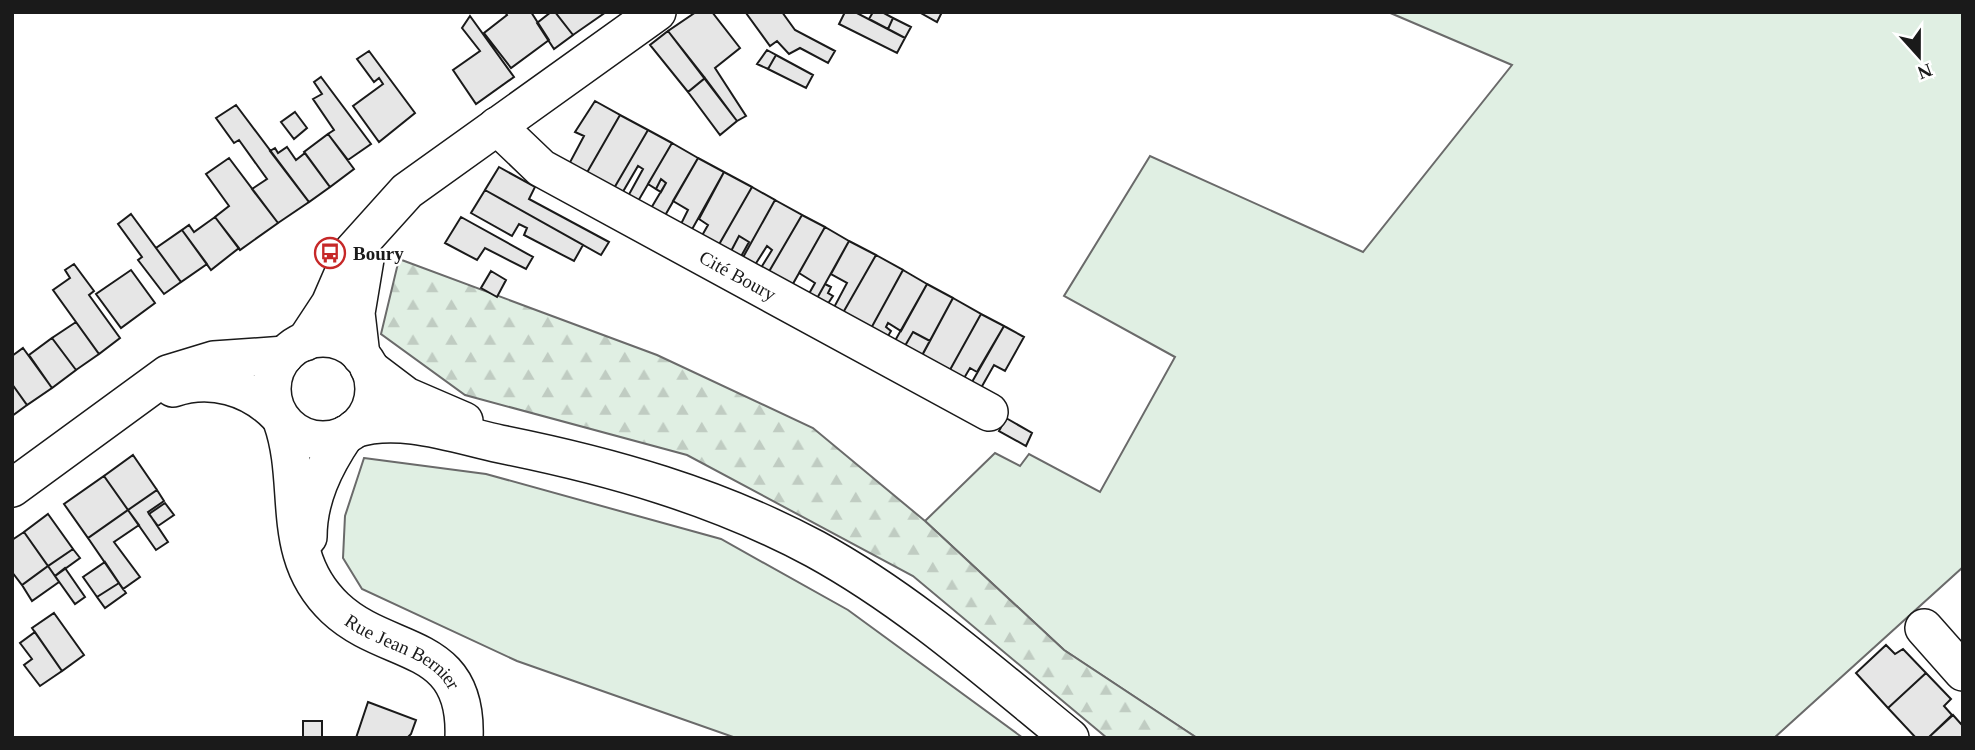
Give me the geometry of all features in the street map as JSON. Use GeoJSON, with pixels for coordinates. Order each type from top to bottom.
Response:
{"type":"FeatureCollection","features":[{"type":"Feature","properties":{"kind":"street"},"geometry":{"type":"LineString","coordinates":[[280,418],[271,383],[330,304],[353,251],[385,213],[422,179],[657,12]]}},
{"type":"Feature","properties":{"kind":"street","name":"Cité Boury"},"geometry":{"type":"LineString","coordinates":[[498,126],[541,168],[989,412]]}},
{"type":"Feature","properties":{"kind":"street"},"geometry":{"type":"LineString","coordinates":[[313,580],[308,545],[310,513],[323,470],[350,432],[365,418],[373,398],[365,362],[357,294],[366,254],[385,213]]}},
{"type":"Feature","properties":{"kind":"street"},"geometry":{"type":"LineString","coordinates":[[12,488],[150,385],[182,368],[214,360],[295,349],[335,340],[365,362],[393,388],[435,410],[560,456]]}},
{"type":"Feature","properties":{"kind":"street"},"geometry":{"type":"LineString","coordinates":[[116,412],[170,389],[203,383],[245,390],[262,400],[280,418],[307,438],[323,440],[375,425],[418,427],[560,456],[684,491],[816,550],[924,620],[1070,738]]}},
{"type":"Feature","properties":{"kind":"street","name":"Rue Jean Bernier"},"geometry":{"type":"LineString","coordinates":[[280,418],[290,455],[297,533],[313,580],[336,608],[351,620],[420,652],[448,674],[461,702],[464,738]]}},
{"type":"Feature","properties":{"kind":"street"},"geometry":{"type":"LineString","coordinates":[[1924,628],[1963,672]]}},
{"type":"Feature","properties":{"kind":"green space"},"geometry":{"type":"Polygon","coordinates":[[[1388,12],[1963,12],[1963,567],[1774,738],[1197,738],[1064,650],[925,521],[995,453],[1020,466],[1029,454],[1100,492],[1175,357],[1064,296],[1150,156],[1363,252],[1512,65],[1388,12]]]}},
{"type":"Feature","properties":{"kind":"green space"},"geometry":{"type":"Polygon","coordinates":[[[399,259],[657,355],[813,428],[925,521],[1064,650],[1197,738],[1107,738],[913,576],[687,455],[465,395],[381,334],[399,259]]]}},
{"type":"Feature","properties":{"kind":"green space"},"geometry":{"type":"Polygon","coordinates":[[[364,458],[486,474],[721,539],[848,610],[1023,738],[736,738],[517,661],[362,589],[343,558],[345,516],[364,458]]]}},
{"type":"Feature","properties":{"kind":"building"},"geometry":{"type":"Polygon","coordinates":[[[505,12],[531,12],[549,40],[511,68],[484,33],[507,15],[505,12]]]}},
{"type":"Feature","properties":{"kind":"building"},"geometry":{"type":"Polygon","coordinates":[[[555,12],[573,35],[554,49],[537,23],[555,12]]]}},
{"type":"Feature","properties":{"kind":"building"},"geometry":{"type":"Polygon","coordinates":[[[555,12],[606,12],[573,35],[555,12]]]}},
{"type":"Feature","properties":{"kind":"building"},"geometry":{"type":"Polygon","coordinates":[[[696,12],[712,12],[740,48],[715,68],[746,116],[737,121],[668,31],[696,12]]]}},
{"type":"Feature","properties":{"kind":"building"},"geometry":{"type":"Polygon","coordinates":[[[782,12],[795,30],[835,51],[828,63],[800,48],[789,54],[777,41],[770,46],[746,13],[782,12]]]}},
{"type":"Feature","properties":{"kind":"building"},"geometry":{"type":"Polygon","coordinates":[[[845,12],[855,12],[905,38],[897,53],[839,24],[845,12]]]}},
{"type":"Feature","properties":{"kind":"building"},"geometry":{"type":"Polygon","coordinates":[[[873,12],[882,12],[893,18],[888,29],[869,19],[873,12]]]}},
{"type":"Feature","properties":{"kind":"building"},"geometry":{"type":"Polygon","coordinates":[[[919,12],[942,12],[937,22],[919,12]]]}},
{"type":"Feature","properties":{"kind":"building"},"geometry":{"type":"Polygon","coordinates":[[[470,16],[514,77],[476,104],[453,70],[480,51],[462,28],[470,16]]]}},
{"type":"Feature","properties":{"kind":"building"},"geometry":{"type":"Polygon","coordinates":[[[893,18],[911,27],[905,38],[888,29],[893,18]]]}},
{"type":"Feature","properties":{"kind":"building"},"geometry":{"type":"Polygon","coordinates":[[[668,31],[705,78],[688,92],[650,45],[668,31]]]}},
{"type":"Feature","properties":{"kind":"building"},"geometry":{"type":"Polygon","coordinates":[[[767,50],[776,55],[768,69],[757,64],[767,50]]]}},
{"type":"Feature","properties":{"kind":"building"},"geometry":{"type":"Polygon","coordinates":[[[369,51],[415,113],[379,142],[353,106],[383,84],[379,78],[374,82],[357,59],[369,51]]]}},
{"type":"Feature","properties":{"kind":"building"},"geometry":{"type":"Polygon","coordinates":[[[776,55],[813,75],[806,88],[768,69],[776,55]]]}},
{"type":"Feature","properties":{"kind":"building"},"geometry":{"type":"Polygon","coordinates":[[[321,77],[371,144],[348,160],[328,134],[334,130],[313,99],[322,94],[314,82],[321,77]]]}},
{"type":"Feature","properties":{"kind":"building"},"geometry":{"type":"Polygon","coordinates":[[[705,78],[737,121],[720,135],[688,92],[705,78]]]}},
{"type":"Feature","properties":{"kind":"building"},"geometry":{"type":"Polygon","coordinates":[[[595,101],[620,115],[585,176],[568,166],[584,136],[575,132],[595,101]]]}},
{"type":"Feature","properties":{"kind":"building"},"geometry":{"type":"Polygon","coordinates":[[[236,105],[309,202],[278,223],[252,189],[267,179],[239,140],[234,143],[216,118],[236,105]]]}},
{"type":"Feature","properties":{"kind":"building"},"geometry":{"type":"Polygon","coordinates":[[[295,112],[307,128],[294,139],[281,122],[295,112]]]}},
{"type":"Feature","properties":{"kind":"building"},"geometry":{"type":"Polygon","coordinates":[[[620,115],[648,130],[613,190],[585,176],[620,115]]]}},
{"type":"Feature","properties":{"kind":"building"},"geometry":{"type":"Polygon","coordinates":[[[648,130],[672,143],[637,203],[627,198],[643,169],[638,166],[621,195],[613,190],[648,130]]]}},
{"type":"Feature","properties":{"kind":"building"},"geometry":{"type":"Polygon","coordinates":[[[328,134],[354,169],[330,187],[304,152],[328,134]]]}},
{"type":"Feature","properties":{"kind":"building"},"geometry":{"type":"Polygon","coordinates":[[[672,143],[698,158],[663,219],[650,210],[666,183],[661,179],[656,189],[648,184],[672,143]]]}},
{"type":"Feature","properties":{"kind":"building"},"geometry":{"type":"Polygon","coordinates":[[[287,147],[296,160],[305,153],[330,187],[309,202],[270,151],[275,148],[278,153],[287,147]]]}},
{"type":"Feature","properties":{"kind":"building"},"geometry":{"type":"Polygon","coordinates":[[[229,158],[278,223],[240,250],[215,217],[229,206],[206,174],[229,158]]]}},
{"type":"Feature","properties":{"kind":"building"},"geometry":{"type":"Polygon","coordinates":[[[698,158],[724,172],[690,233],[679,228],[688,210],[673,201],[698,158]]]}},
{"type":"Feature","properties":{"kind":"building"},"geometry":{"type":"Polygon","coordinates":[[[499,167],[535,187],[529,199],[609,242],[601,255],[485,190],[499,167]]]}},
{"type":"Feature","properties":{"kind":"building"},"geometry":{"type":"Polygon","coordinates":[[[724,172],[752,187],[717,248],[700,239],[708,225],[699,219],[724,172]]]}},
{"type":"Feature","properties":{"kind":"building"},"geometry":{"type":"Polygon","coordinates":[[[661,179],[666,183],[661,192],[656,189],[661,179]]]}},
{"type":"Feature","properties":{"kind":"building"},"geometry":{"type":"Polygon","coordinates":[[[752,187],[775,200],[741,261],[739,260],[749,242],[739,236],[729,255],[717,248],[752,187]]]}},
{"type":"Feature","properties":{"kind":"building"},"geometry":{"type":"Polygon","coordinates":[[[485,190],[583,245],[574,261],[524,235],[527,228],[519,224],[512,236],[471,213],[485,190]]]}},
{"type":"Feature","properties":{"kind":"building"},"geometry":{"type":"Polygon","coordinates":[[[775,200],[802,215],[767,275],[759,271],[772,250],[767,246],[753,268],[741,261],[775,200]]]}},
{"type":"Feature","properties":{"kind":"building"},"geometry":{"type":"Polygon","coordinates":[[[131,214],[181,282],[164,294],[138,260],[142,257],[118,224],[131,214]]]}},
{"type":"Feature","properties":{"kind":"building"},"geometry":{"type":"Polygon","coordinates":[[[802,215],[825,227],[790,289],[767,275],[802,215]]]}},
{"type":"Feature","properties":{"kind":"building"},"geometry":{"type":"Polygon","coordinates":[[[215,217],[239,248],[211,270],[182,230],[189,225],[194,232],[215,217]]]}},
{"type":"Feature","properties":{"kind":"building"},"geometry":{"type":"Polygon","coordinates":[[[461,217],[533,257],[526,269],[485,248],[477,260],[445,243],[461,217]]]}},
{"type":"Feature","properties":{"kind":"building"},"geometry":{"type":"Polygon","coordinates":[[[825,227],[849,241],[815,302],[806,299],[815,283],[799,273],[825,227]]]}},
{"type":"Feature","properties":{"kind":"building"},"geometry":{"type":"Polygon","coordinates":[[[182,230],[207,264],[181,282],[156,248],[182,230]]]}},
{"type":"Feature","properties":{"kind":"building"},"geometry":{"type":"Polygon","coordinates":[[[739,236],[749,242],[739,260],[729,255],[739,236]]]}},
{"type":"Feature","properties":{"kind":"building"},"geometry":{"type":"Polygon","coordinates":[[[849,241],[876,255],[840,318],[831,313],[847,283],[831,274],[849,241]]]}},
{"type":"Feature","properties":{"kind":"building"},"geometry":{"type":"Polygon","coordinates":[[[876,255],[903,270],[869,332],[840,318],[876,255]]]}},
{"type":"Feature","properties":{"kind":"building"},"geometry":{"type":"Polygon","coordinates":[[[74,264],[94,291],[89,295],[120,338],[99,354],[53,290],[70,278],[65,270],[74,264]]]}},
{"type":"Feature","properties":{"kind":"building"},"geometry":{"type":"Polygon","coordinates":[[[131,270],[155,303],[121,328],[96,294],[131,270]]]}},
{"type":"Feature","properties":{"kind":"building"},"geometry":{"type":"Polygon","coordinates":[[[903,270],[927,284],[901,331],[888,323],[886,327],[891,331],[885,341],[869,332],[903,270]]]}},
{"type":"Feature","properties":{"kind":"building"},"geometry":{"type":"Polygon","coordinates":[[[491,271],[506,280],[497,297],[481,288],[491,271]]]}},
{"type":"Feature","properties":{"kind":"building"},"geometry":{"type":"Polygon","coordinates":[[[825,284],[831,287],[828,293],[833,296],[825,308],[815,302],[825,284]]]}},
{"type":"Feature","properties":{"kind":"building"},"geometry":{"type":"Polygon","coordinates":[[[927,284],[953,298],[930,341],[913,332],[902,351],[892,346],[927,284]]]}},
{"type":"Feature","properties":{"kind":"building"},"geometry":{"type":"Polygon","coordinates":[[[953,298],[981,314],[946,377],[919,361],[953,298]]]}},
{"type":"Feature","properties":{"kind":"building"},"geometry":{"type":"Polygon","coordinates":[[[981,314],[1004,326],[977,372],[970,368],[960,385],[946,377],[981,314]]]}},
{"type":"Feature","properties":{"kind":"building"},"geometry":{"type":"Polygon","coordinates":[[[76,322],[99,354],[76,370],[52,338],[76,322]]]}},
{"type":"Feature","properties":{"kind":"building"},"geometry":{"type":"Polygon","coordinates":[[[1004,326],[1024,337],[1005,371],[994,365],[977,395],[968,389],[1004,326]]]}},
{"type":"Feature","properties":{"kind":"building"},"geometry":{"type":"Polygon","coordinates":[[[913,332],[930,341],[919,361],[902,351],[913,332]]]}},
{"type":"Feature","properties":{"kind":"building"},"geometry":{"type":"Polygon","coordinates":[[[52,338],[76,370],[52,388],[29,355],[52,338]]]}},
{"type":"Feature","properties":{"kind":"building"},"geometry":{"type":"Polygon","coordinates":[[[23,348],[52,388],[27,405],[12,384],[12,356],[23,348]]]}},
{"type":"Feature","properties":{"kind":"building"},"geometry":{"type":"Polygon","coordinates":[[[12,384],[27,405],[12,416],[12,384]]]}},
{"type":"Feature","properties":{"kind":"building"},"geometry":{"type":"Polygon","coordinates":[[[1006,418],[1032,433],[1026,446],[999,431],[1006,418]]]}},
{"type":"Feature","properties":{"kind":"building"},"geometry":{"type":"Polygon","coordinates":[[[133,455],[157,490],[128,510],[104,476],[133,455]]]}},
{"type":"Feature","properties":{"kind":"building"},"geometry":{"type":"Polygon","coordinates":[[[104,476],[128,510],[88,538],[64,504],[104,476]]]}},
{"type":"Feature","properties":{"kind":"building"},"geometry":{"type":"Polygon","coordinates":[[[157,490],[164,501],[148,512],[168,542],[156,550],[128,510],[157,490]]]}},
{"type":"Feature","properties":{"kind":"building"},"geometry":{"type":"Polygon","coordinates":[[[165,503],[174,515],[158,526],[149,514],[165,503]]]}},
{"type":"Feature","properties":{"kind":"building"},"geometry":{"type":"Polygon","coordinates":[[[128,510],[139,525],[114,542],[140,577],[123,589],[88,538],[128,510]]]}},
{"type":"Feature","properties":{"kind":"building"},"geometry":{"type":"Polygon","coordinates":[[[48,514],[73,549],[48,566],[24,532],[48,514]]]}},
{"type":"Feature","properties":{"kind":"building"},"geometry":{"type":"Polygon","coordinates":[[[24,532],[48,566],[22,585],[12,572],[12,540],[24,532]]]}},
{"type":"Feature","properties":{"kind":"building"},"geometry":{"type":"Polygon","coordinates":[[[73,549],[80,558],[55,576],[48,566],[73,549]]]}},
{"type":"Feature","properties":{"kind":"building"},"geometry":{"type":"Polygon","coordinates":[[[105,562],[119,583],[97,597],[83,577],[105,562]]]}},
{"type":"Feature","properties":{"kind":"building"},"geometry":{"type":"Polygon","coordinates":[[[48,566],[59,582],[32,601],[22,585],[48,566]]]}},
{"type":"Feature","properties":{"kind":"building"},"geometry":{"type":"Polygon","coordinates":[[[65,568],[85,597],[75,604],[55,576],[65,568]]]}},
{"type":"Feature","properties":{"kind":"building"},"geometry":{"type":"Polygon","coordinates":[[[119,583],[126,593],[105,608],[97,597],[119,583]]]}},
{"type":"Feature","properties":{"kind":"building"},"geometry":{"type":"Polygon","coordinates":[[[54,613],[84,655],[62,671],[32,628],[54,613]]]}},
{"type":"Feature","properties":{"kind":"building"},"geometry":{"type":"Polygon","coordinates":[[[35,632],[62,671],[40,686],[24,665],[32,659],[20,643],[35,632]]]}},
{"type":"Feature","properties":{"kind":"building"},"geometry":{"type":"Polygon","coordinates":[[[1886,645],[1895,654],[1903,649],[1926,673],[1888,708],[1856,673],[1886,645]]]}},
{"type":"Feature","properties":{"kind":"building"},"geometry":{"type":"Polygon","coordinates":[[[1926,673],[1951,699],[1944,706],[1952,715],[1928,738],[1916,738],[1888,708],[1926,673]]]}},
{"type":"Feature","properties":{"kind":"building"},"geometry":{"type":"Polygon","coordinates":[[[368,702],[416,720],[411,734],[407,738],[356,738],[368,702]]]}},
{"type":"Feature","properties":{"kind":"building"},"geometry":{"type":"Polygon","coordinates":[[[1953,715],[1963,723],[1963,738],[1928,738],[1953,715]]]}},
{"type":"Feature","properties":{"kind":"building"},"geometry":{"type":"Polygon","coordinates":[[[303,721],[322,721],[322,738],[303,738],[303,721]]]}},
{"type":"Feature","properties":{"kind":"place","name":"Boury"},"geometry":{"type":"Point","coordinates":[330,253]}}]}
